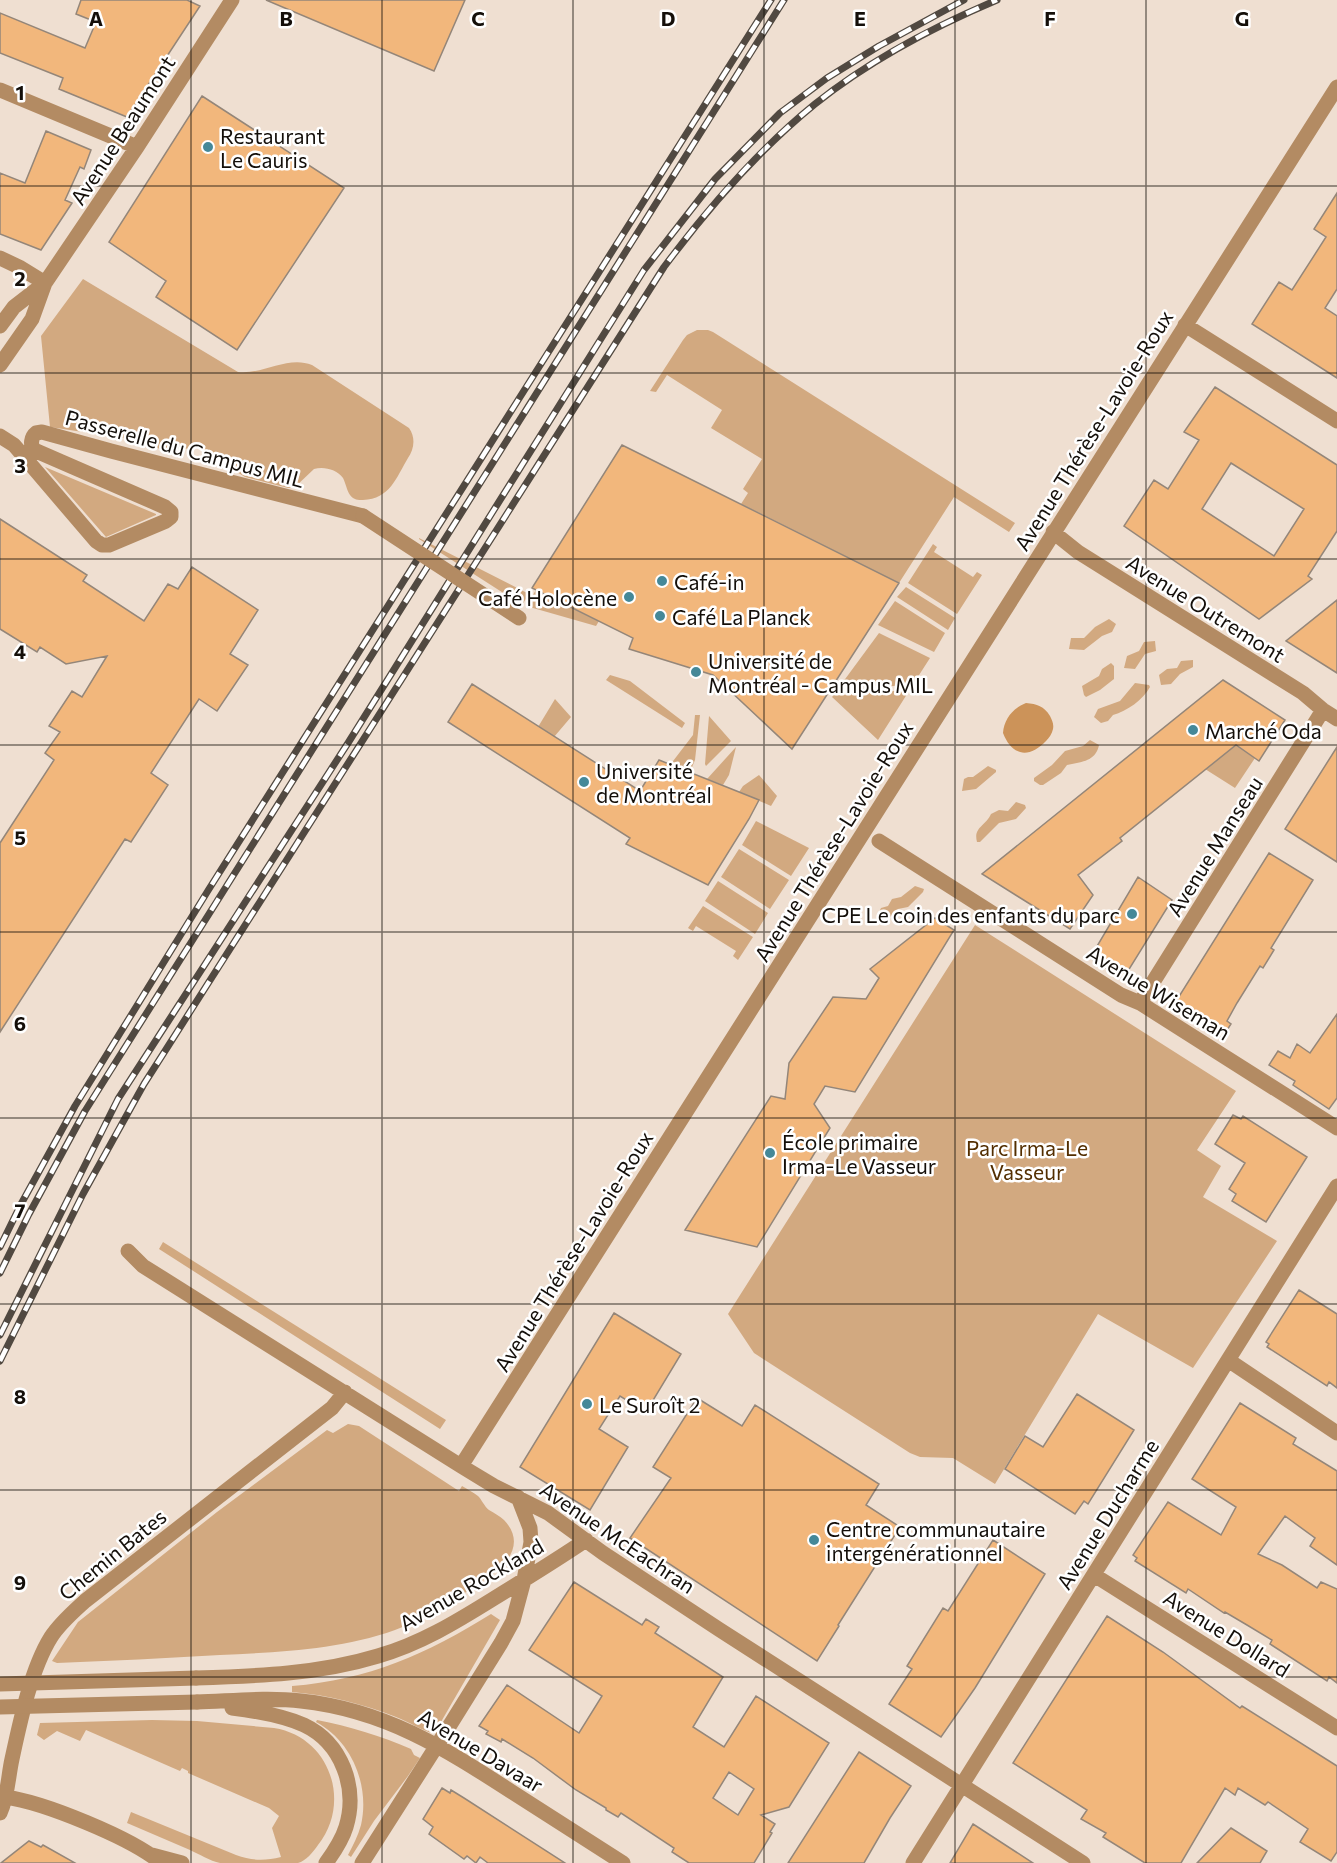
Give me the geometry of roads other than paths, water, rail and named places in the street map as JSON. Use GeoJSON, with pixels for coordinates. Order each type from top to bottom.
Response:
{"type":"FeatureCollection","features":[{"type":"Feature","properties":{"kind":"street","name":"Avenue Beaumont"},"geometry":{"type":"LineString","coordinates":[[0,365],[32,319],[45,283],[232,0]]}},
{"type":"Feature","properties":{"kind":"street","name":"Avenue Thérèse-Lavoie-Roux"},"geometry":{"type":"LineString","coordinates":[[461,1466],[1337,87]]}},
{"type":"Feature","properties":{"kind":"street"},"geometry":{"type":"LineString","coordinates":[[0,90],[137,147]]}},
{"type":"Feature","properties":{"kind":"street"},"geometry":{"type":"LineString","coordinates":[[0,258],[45,283]]}},
{"type":"Feature","properties":{"kind":"street","name":"Avenue Beaumont"},"geometry":{"type":"LineString","coordinates":[[0,326],[14,307],[45,283]]}},
{"type":"Feature","properties":{"kind":"street"},"geometry":{"type":"LineString","coordinates":[[1185,325],[1337,421]]}},
{"type":"Feature","properties":{"kind":"street","name":"Passerelle du Campus MIL"},"geometry":{"type":"LineString","coordinates":[[0,436],[14,445],[99,543],[112,544],[169,520],[171,514],[169,509],[34,450],[31,443],[34,434],[42,432],[363,516],[519,618]]}},
{"type":"Feature","properties":{"kind":"street","name":"Avenue Outremont"},"geometry":{"type":"LineString","coordinates":[[1053,532],[1078,552],[1303,693],[1323,711],[1337,719]]}},
{"type":"Feature","properties":{"kind":"street","name":"Avenue Manseau"},"geometry":{"type":"LineString","coordinates":[[1140,1003],[1323,711]]}},
{"type":"Feature","properties":{"kind":"street","name":"Avenue Wiseman"},"geometry":{"type":"LineString","coordinates":[[879,841],[1121,995],[1140,1003],[1337,1128]]}},
{"type":"Feature","properties":{"kind":"street","name":"Avenue Ducharme"},"geometry":{"type":"LineString","coordinates":[[913,1863],[1337,1186]]}},
{"type":"Feature","properties":{"kind":"street","name":"Avenue McEachran"},"geometry":{"type":"LineString","coordinates":[[128,1251],[143,1266],[461,1466],[548,1513],[720,1630],[1083,1863]]}},
{"type":"Feature","properties":{"kind":"street"},"geometry":{"type":"LineString","coordinates":[[1228,1360],[1337,1433]]}},
{"type":"Feature","properties":{"kind":"street","name":"Chemin Bates"},"geometry":{"type":"LineString","coordinates":[[0,1813],[29,1691],[43,1652],[55,1630],[85,1600],[332,1408],[345,1392]]}},
{"type":"Feature","properties":{"kind":"street"},"geometry":{"type":"LineString","coordinates":[[362,1863],[508,1632],[524,1580],[531,1535],[518,1497]]}},
{"type":"Feature","properties":{"kind":"street","name":"Avenue Rockland"},"geometry":{"type":"LineString","coordinates":[[0,1684],[269,1675],[309,1672],[347,1665],[381,1656],[442,1629],[586,1540]]}},
{"type":"Feature","properties":{"kind":"street","name":"Avenue Dollard"},"geometry":{"type":"LineString","coordinates":[[1094,1575],[1337,1728]]}},
{"type":"Feature","properties":{"kind":"street","name":"Avenue Davaar"},"geometry":{"type":"LineString","coordinates":[[197,1702],[301,1701],[383,1720],[437,1745],[623,1863]]}},
{"type":"Feature","properties":{"kind":"street"},"geometry":{"type":"LineString","coordinates":[[0,1707],[197,1702],[292,1721],[312,1730],[332,1748],[346,1772],[350,1802],[345,1829],[326,1863]]}},
{"type":"Feature","properties":{"kind":"street"},"geometry":{"type":"LineString","coordinates":[[5,1797],[30,1802],[79,1821],[156,1859],[182,1863]]}},
{"type":"Feature","properties":{"kind":"railway"},"geometry":{"type":"LineString","coordinates":[[0,1247],[75,1106],[209,889],[771,0]]}},
{"type":"Feature","properties":{"kind":"railway"},"geometry":{"type":"LineString","coordinates":[[0,1273],[85,1111],[784,0]]}},
{"type":"Feature","properties":{"kind":"railway"},"geometry":{"type":"LineString","coordinates":[[0,1335],[118,1099],[348,743],[644,270],[715,179],[780,113],[827,78],[879,46],[964,0]]}},
{"type":"Feature","properties":{"kind":"railway"},"geometry":{"type":"LineString","coordinates":[[0,1361],[83,1194],[144,1084],[664,267],[698,223],[754,160],[815,104],[880,59],[949,21],[997,0]]}},
{"type":"Feature","properties":{"kind":"place","name":"Restaurant Le Cauris"},"geometry":{"type":"Point","coordinates":[208,147]}},
{"type":"Feature","properties":{"kind":"place","name":"Café-in"},"geometry":{"type":"Point","coordinates":[662,581]}},
{"type":"Feature","properties":{"kind":"place","name":"Café Holocène"},"geometry":{"type":"Point","coordinates":[629,597]}},
{"type":"Feature","properties":{"kind":"place","name":"Café La Planck"},"geometry":{"type":"Point","coordinates":[660,616]}},
{"type":"Feature","properties":{"kind":"place","name":"Université de Montréal - Campus MIL"},"geometry":{"type":"Point","coordinates":[696,672]}},
{"type":"Feature","properties":{"kind":"place","name":"Marché Oda"},"geometry":{"type":"Point","coordinates":[1193,730]}},
{"type":"Feature","properties":{"kind":"place","name":"Université de Montréal"},"geometry":{"type":"Point","coordinates":[584,782]}},
{"type":"Feature","properties":{"kind":"place","name":"CPE Le coin des enfants du parc"},"geometry":{"type":"Point","coordinates":[1132,914]}},
{"type":"Feature","properties":{"kind":"place","name":"École primaire Irma-Le Vasseur"},"geometry":{"type":"Point","coordinates":[770,1153]}},
{"type":"Feature","properties":{"kind":"place","name":"Le Suroît 2"},"geometry":{"type":"Point","coordinates":[587,1404]}},
{"type":"Feature","properties":{"kind":"place","name":"Centre communautaire intergénérationnel"},"geometry":{"type":"Point","coordinates":[814,1540]}},
{"type":"Feature","properties":{"kind":"park label","name":"Parc Irma-Le Vasseur"},"geometry":{"type":"Point","coordinates":[1027,1159]}}]}
